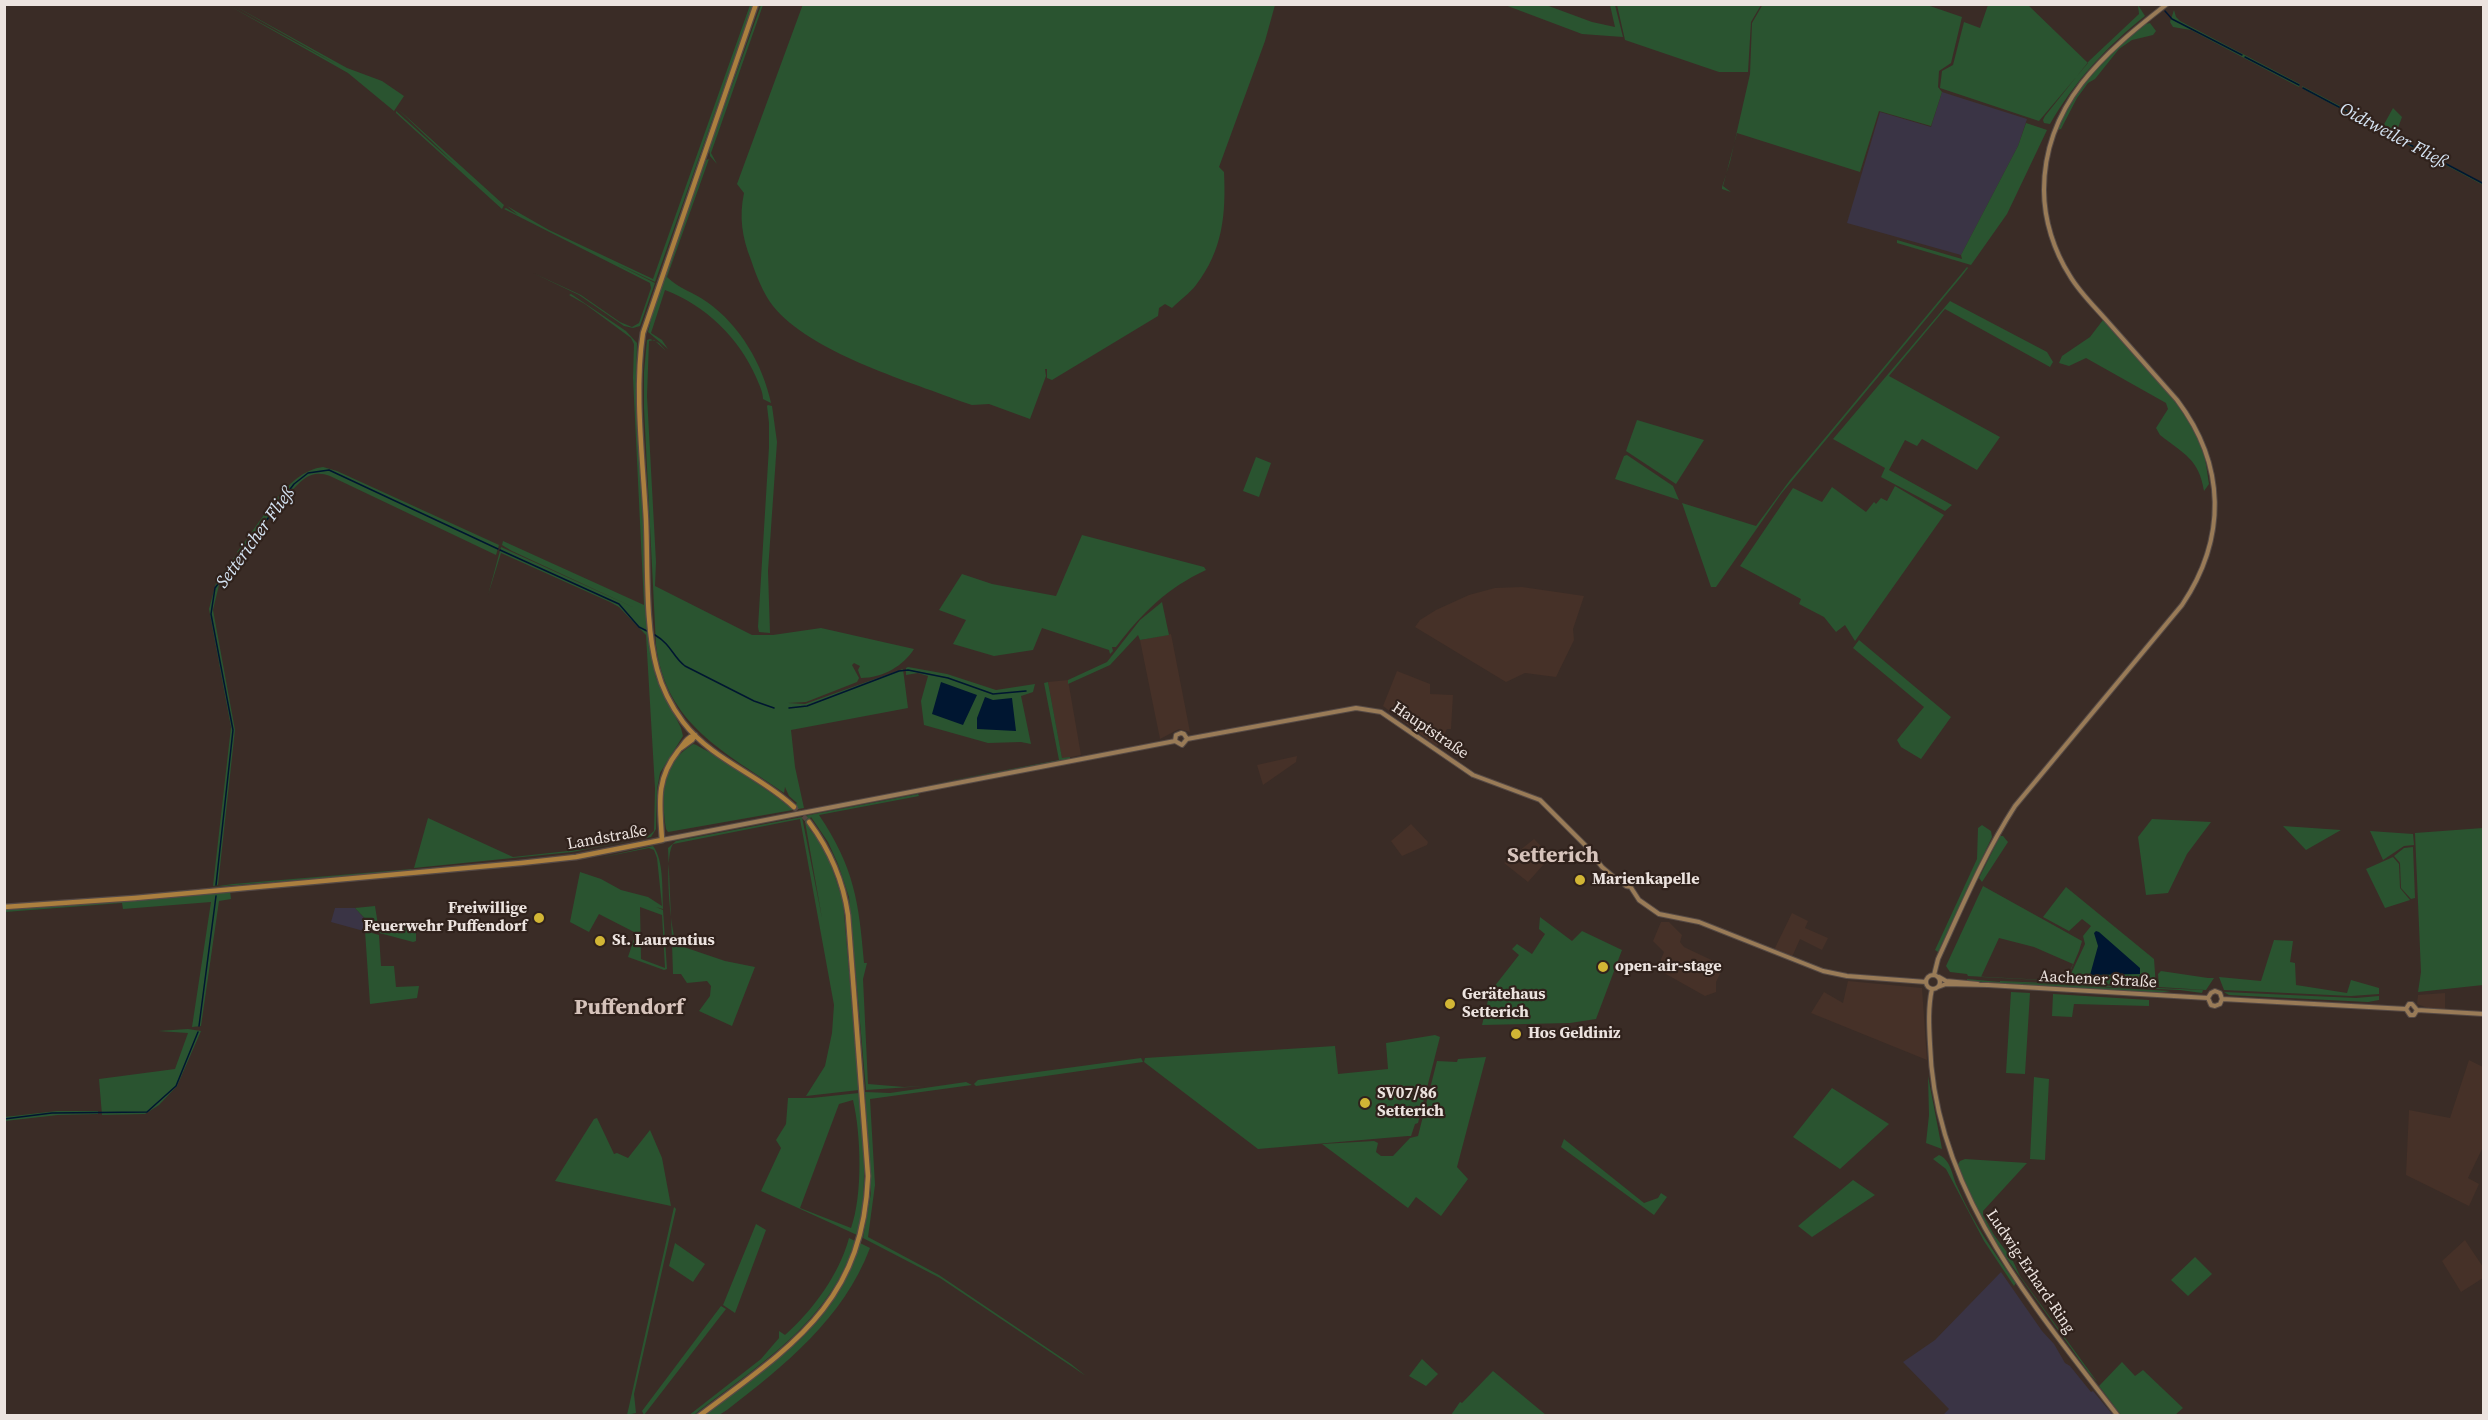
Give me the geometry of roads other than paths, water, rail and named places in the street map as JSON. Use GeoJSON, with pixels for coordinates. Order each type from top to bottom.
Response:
{"type":"FeatureCollection","features":[{"type":"Feature","properties":{"kind":"main road"},"geometry":{"type":"LineString","coordinates":[[756,4],[658,284],[641,346],[640,387],[651,635],[661,681],[671,704],[684,723],[702,742],[771,788],[794,807]]}},
{"type":"Feature","properties":{"kind":"main road"},"geometry":{"type":"LineString","coordinates":[[1934,975],[1938,959],[1952,927],[1999,830],[2024,793],[2182,605],[2196,583],[2212,542],[2215,516],[2211,464],[2192,419],[2070,277],[2053,240],[2044,198],[2044,178],[2049,144],[2068,102],[2107,54],[2167,4]]}},
{"type":"Feature","properties":{"kind":"main road","name":"Hauptstraße"},"geometry":{"type":"LineString","coordinates":[[1187,739],[1356,708],[1377,710],[1473,775],[1540,800],[1585,845],[1602,867],[1615,878],[1623,881],[1627,878],[1631,879],[1630,886],[1639,900],[1663,915],[1699,922],[1823,971],[1847,976],[1926,982]]}},
{"type":"Feature","properties":{"kind":"main road"},"geometry":{"type":"LineString","coordinates":[[684,723],[687,742]]}},
{"type":"Feature","properties":{"kind":"main road"},"geometry":{"type":"LineString","coordinates":[[695,735],[670,761],[661,781],[662,840],[1175,741],[1182,745],[1187,739],[1184,734],[1180,733],[1176,735],[1175,741]]}},
{"type":"Feature","properties":{"kind":"main road"},"geometry":{"type":"LineString","coordinates":[[687,742],[702,742]]}},
{"type":"Feature","properties":{"kind":"main road"},"geometry":{"type":"LineString","coordinates":[[699,1416],[780,1354],[820,1315],[838,1289],[850,1265],[865,1214],[868,1176],[866,1135],[846,903],[835,866],[824,843],[809,822]]}},
{"type":"Feature","properties":{"kind":"main road","name":"Landstraße"},"geometry":{"type":"LineString","coordinates":[[4,907],[135,898],[556,859],[662,840]]}},
{"type":"Feature","properties":{"kind":"main road"},"geometry":{"type":"LineString","coordinates":[[1934,975],[1939,977],[1941,983],[1938,987],[1932,989],[1926,982],[1928,977],[1934,975]]}},
{"type":"Feature","properties":{"kind":"main road","name":"Aachener Straße"},"geometry":{"type":"LineString","coordinates":[[1939,977],[1946,981],[1988,985]]}},
{"type":"Feature","properties":{"kind":"main road","name":"Aachener Straße"},"geometry":{"type":"LineString","coordinates":[[1938,987],[1946,984],[1988,985],[2208,998]]}},
{"type":"Feature","properties":{"kind":"main road","name":"Ludwig-Erhard-Ring"},"geometry":{"type":"LineString","coordinates":[[1932,989],[1929,1025],[1932,1078],[1947,1144],[1966,1194],[1986,1232],[2007,1264],[2118,1416]]}},
{"type":"Feature","properties":{"kind":"main road"},"geometry":{"type":"LineString","coordinates":[[2215,991],[2220,993],[2222,999],[2216,1006],[2211,1005],[2208,998],[2209,994],[2215,991]]}},
{"type":"Feature","properties":{"kind":"main road"},"geometry":{"type":"LineString","coordinates":[[2222,999],[2406,1009]]}},
{"type":"Feature","properties":{"kind":"main road"},"geometry":{"type":"LineString","coordinates":[[2406,1009],[2409,1004],[2412,1004],[2417,1010],[2484,1014]]}},
{"type":"Feature","properties":{"kind":"main road"},"geometry":{"type":"LineString","coordinates":[[2406,1009],[2410,1015],[2414,1015],[2417,1010]]}},
{"type":"Feature","properties":{"kind":"water"},"geometry":{"type":"Polygon","coordinates":[[[941,682],[977,695],[963,725],[932,714],[941,682]]]}},
{"type":"Feature","properties":{"kind":"water"},"geometry":{"type":"Polygon","coordinates":[[[985,697],[993,700],[1012,698],[1016,731],[977,729],[977,718],[985,697]]]}},
{"type":"Feature","properties":{"kind":"water"},"geometry":{"type":"Polygon","coordinates":[[[2096,931],[2140,968],[2140,974],[2090,975],[2098,946],[2094,933],[2096,931]]]}},
{"type":"Feature","properties":{"kind":"waterway","name":"Oidtweiler Fließ"},"geometry":{"type":"LineString","coordinates":[[2165,11],[2172,19],[2242,55]]}},
{"type":"Feature","properties":{"kind":"waterway","name":"Oidtweiler Fließ"},"geometry":{"type":"LineString","coordinates":[[2245,57],[2299,85]]}},
{"type":"Feature","properties":{"kind":"waterway","name":"Oidtweiler Fließ"},"geometry":{"type":"LineString","coordinates":[[2303,88],[2484,184]]}},
{"type":"Feature","properties":{"kind":"waterway","name":"Settericher Fließ"},"geometry":{"type":"LineString","coordinates":[[216,885],[233,730],[211,614],[215,588],[294,484],[308,473],[329,470],[498,549]]}},
{"type":"Feature","properties":{"kind":"waterway","name":"Settericher Fließ"},"geometry":{"type":"LineString","coordinates":[[500,550],[619,604],[639,627],[647,631]]}},
{"type":"Feature","properties":{"kind":"waterway","name":"Settericher Fließ"},"geometry":{"type":"LineString","coordinates":[[655,635],[685,666],[754,701],[774,708]]}},
{"type":"Feature","properties":{"kind":"waterway","name":"Settericher Fließ"},"geometry":{"type":"LineString","coordinates":[[789,708],[807,706],[899,671],[908,670],[948,678],[993,694],[1026,691]]}},
{"type":"Feature","properties":{"kind":"waterway","name":"Settericher Fließ"},"geometry":{"type":"LineString","coordinates":[[199,1026],[216,896]]}},
{"type":"Feature","properties":{"kind":"waterway","name":"Settericher Fließ"},"geometry":{"type":"LineString","coordinates":[[4,1119],[52,1113],[147,1112],[176,1086],[198,1032]]}},
{"type":"Feature","properties":{"kind":"tunnel"},"geometry":{"type":"LineString","coordinates":[[794,807],[809,822]]}},
{"type":"Feature","properties":{"kind":"place","name":"Marienkapelle"},"geometry":{"type":"Point","coordinates":[1580,880]}},
{"type":"Feature","properties":{"kind":"place","name":"Freiwillige Feuerwehr Puffendorf"},"geometry":{"type":"Point","coordinates":[539,918]}},
{"type":"Feature","properties":{"kind":"place","name":"St. Laurentius"},"geometry":{"type":"Point","coordinates":[600,941]}},
{"type":"Feature","properties":{"kind":"place","name":"open-air-stage"},"geometry":{"type":"Point","coordinates":[1603,967]}},
{"type":"Feature","properties":{"kind":"place","name":"Gerätehaus Setterich"},"geometry":{"type":"Point","coordinates":[1450,1004]}},
{"type":"Feature","properties":{"kind":"place","name":"Hos Geldiniz"},"geometry":{"type":"Point","coordinates":[1516,1034]}},
{"type":"Feature","properties":{"kind":"place","name":"SV07/86 Setterich"},"geometry":{"type":"Point","coordinates":[1365,1103]}},
{"type":"Feature","properties":{"kind":"district","name":"Setterich"},"geometry":{"type":"Point","coordinates":[1553,856]}},
{"type":"Feature","properties":{"kind":"district","name":"Puffendorf"},"geometry":{"type":"Point","coordinates":[629,1008]}}]}
